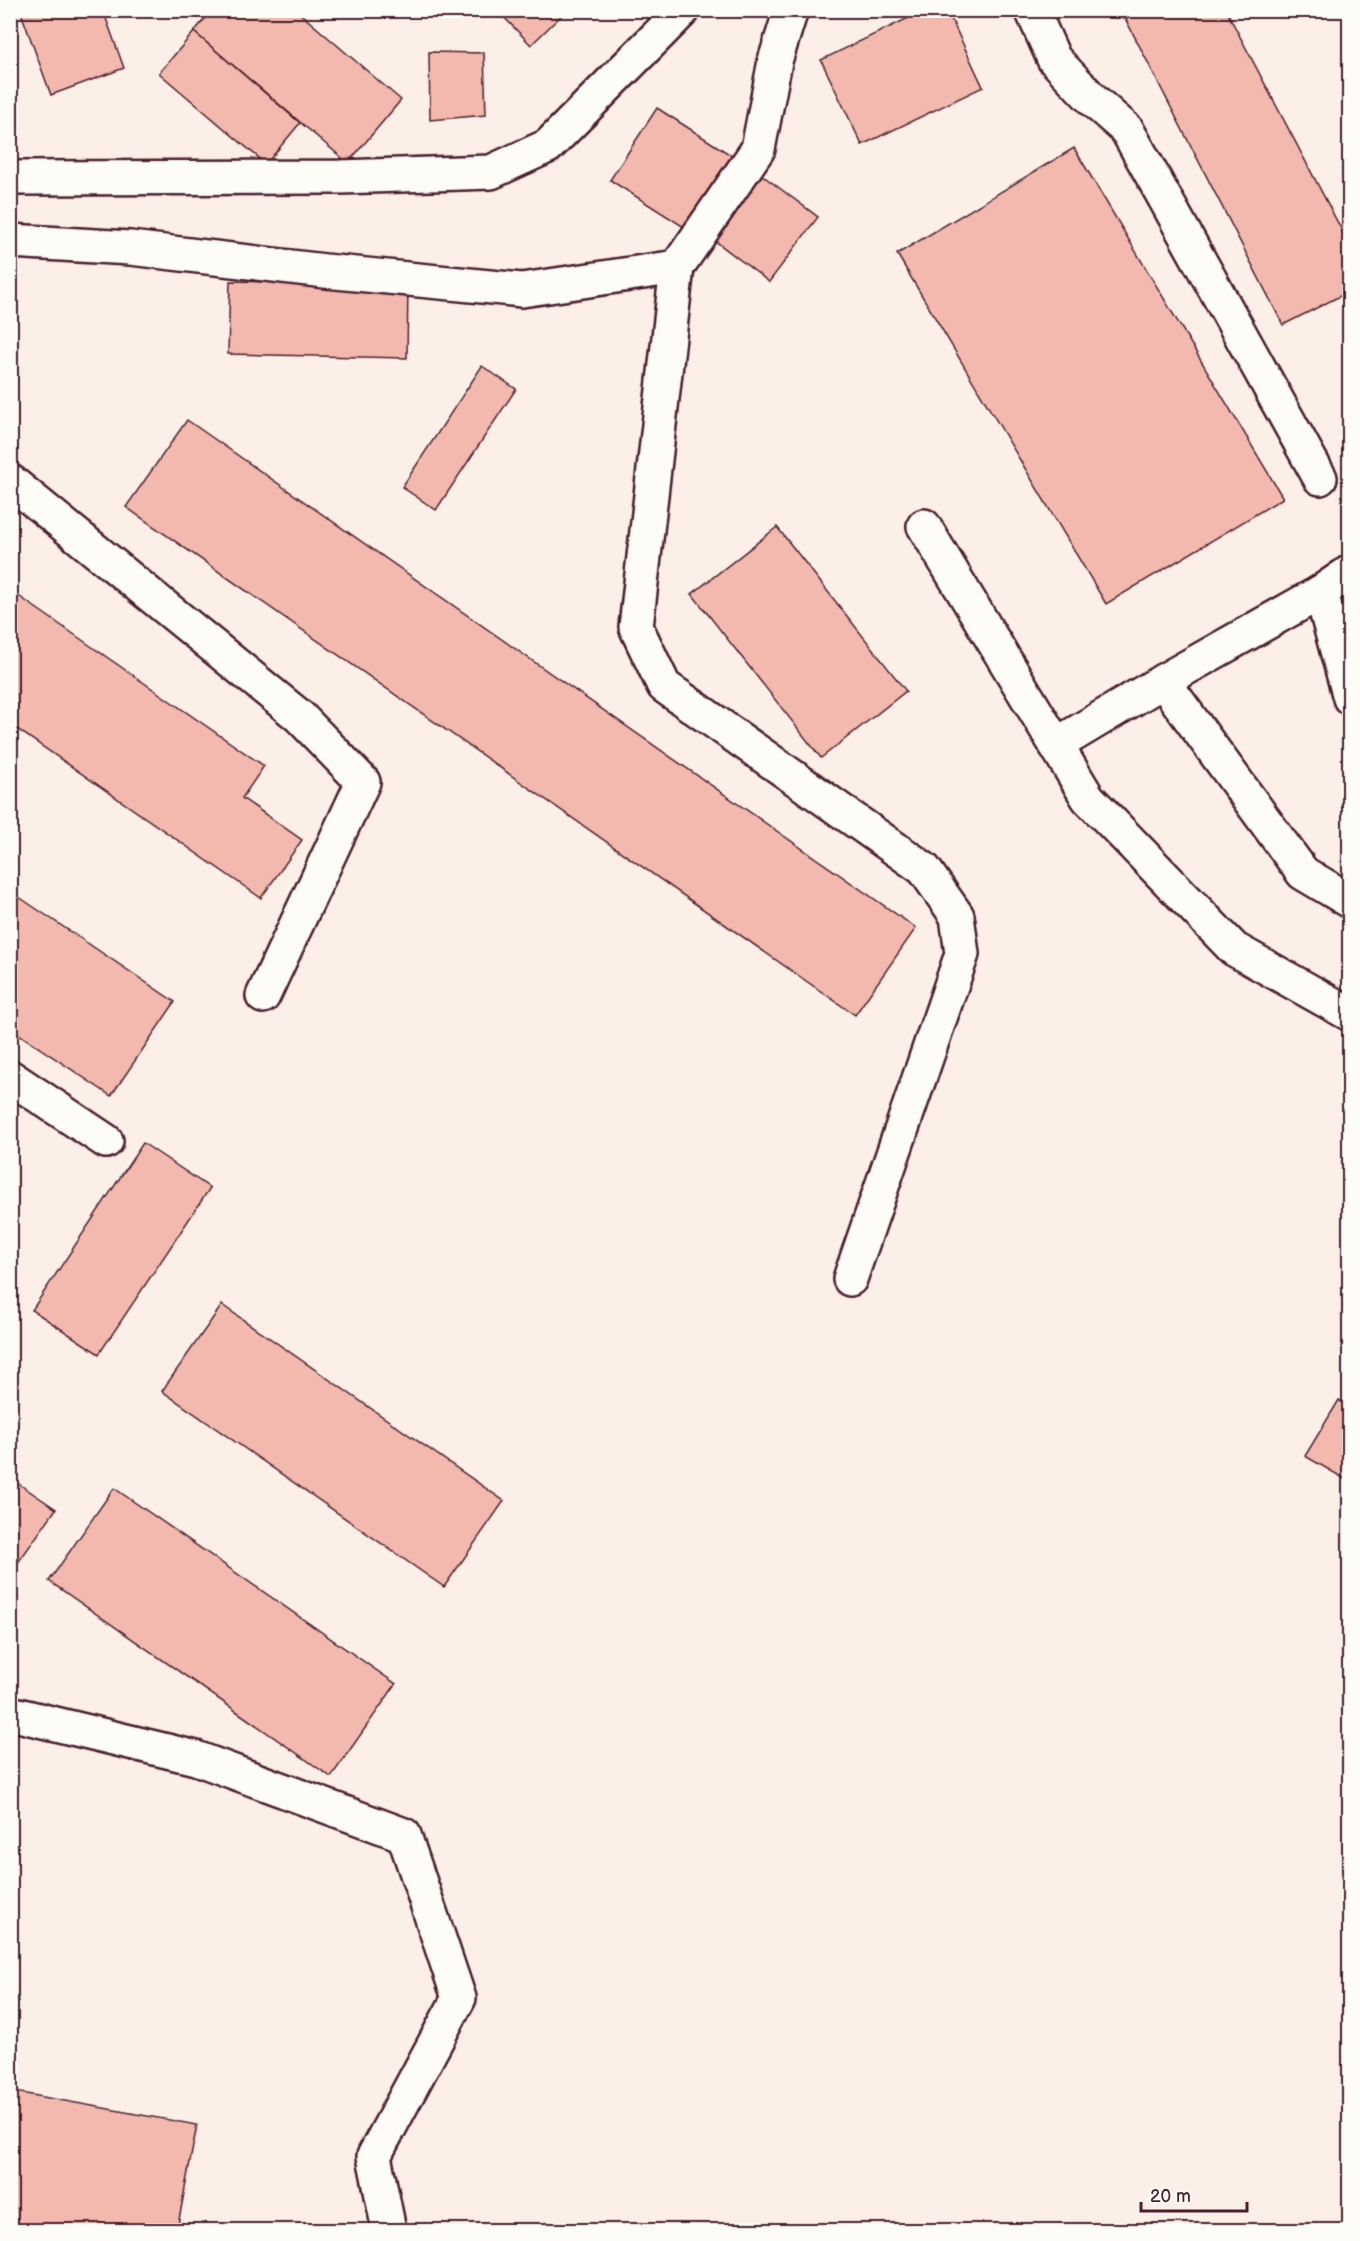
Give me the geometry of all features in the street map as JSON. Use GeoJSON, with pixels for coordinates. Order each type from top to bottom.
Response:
{"type":"FeatureCollection","features":[{"type":"Feature","properties":{"kind":"lane"},"geometry":{"type":"LineString","coordinates":[[10,178],[340,177],[491,172],[548,146],[683,10]]}},
{"type":"Feature","properties":{"kind":"lane"},"geometry":{"type":"LineString","coordinates":[[791,10],[775,61],[758,149],[677,267],[636,627],[664,686],[924,869],[957,916],[962,954],[850,1279]]}},
{"type":"Feature","properties":{"kind":"lane"},"geometry":{"type":"LineString","coordinates":[[1032,10],[1054,59],[1094,101],[1127,130],[1320,478]]}},
{"type":"Feature","properties":{"kind":"lane"},"geometry":{"type":"LineString","coordinates":[[10,242],[130,248],[325,271],[522,290],[677,267]]}},
{"type":"Feature","properties":{"kind":"lane"},"geometry":{"type":"LineString","coordinates":[[10,481],[299,716],[363,782],[264,996]]}},
{"type":"Feature","properties":{"kind":"lane"},"geometry":{"type":"LineString","coordinates":[[924,526],[1088,798],[1234,949],[1350,1014]]}},
{"type":"Feature","properties":{"kind":"lane"},"geometry":{"type":"LineString","coordinates":[[1056,745],[1163,681],[1321,592],[1350,572]]}},
{"type":"Feature","properties":{"kind":"lane"},"geometry":{"type":"LineString","coordinates":[[1321,592],[1350,698]]}},
{"type":"Feature","properties":{"kind":"lane"},"geometry":{"type":"LineString","coordinates":[[1163,681],[1303,873],[1350,901]]}},
{"type":"Feature","properties":{"kind":"lane"},"geometry":{"type":"LineString","coordinates":[[10,1077],[106,1141]]}},
{"type":"Feature","properties":{"kind":"lane"},"geometry":{"type":"LineString","coordinates":[[10,1713],[196,1758],[404,1835],[459,1998],[374,2156],[389,2230]]}},
{"type":"Feature","properties":{"kind":"building"},"geometry":{"type":"Polygon","coordinates":[[[20,10],[103,10],[124,68],[51,95],[20,10]]]}},
{"type":"Feature","properties":{"kind":"building"},"geometry":{"type":"Polygon","coordinates":[[[212,10],[296,10],[401,100],[348,163],[194,32],[212,10]]]}},
{"type":"Feature","properties":{"kind":"building"},"geometry":{"type":"Polygon","coordinates":[[[497,10],[567,10],[531,45],[497,10]]]}},
{"type":"Feature","properties":{"kind":"building"},"geometry":{"type":"Polygon","coordinates":[[[925,10],[947,10],[983,87],[862,145],[821,60],[925,10]]]}},
{"type":"Feature","properties":{"kind":"building"},"geometry":{"type":"Polygon","coordinates":[[[1139,10],[1226,10],[1350,246],[1350,291],[1283,325],[1125,18],[1139,10]]]}},
{"type":"Feature","properties":{"kind":"building"},"geometry":{"type":"Polygon","coordinates":[[[194,32],[300,123],[266,164],[159,73],[194,32]]]}},
{"type":"Feature","properties":{"kind":"building"},"geometry":{"type":"Polygon","coordinates":[[[429,52],[484,53],[486,115],[430,120],[429,52]]]}},
{"type":"Feature","properties":{"kind":"building"},"geometry":{"type":"Polygon","coordinates":[[[657,108],[734,157],[687,229],[610,180],[657,108]]]}},
{"type":"Feature","properties":{"kind":"building"},"geometry":{"type":"Polygon","coordinates":[[[1074,148],[1283,498],[1106,604],[897,254],[1074,148]]]}},
{"type":"Feature","properties":{"kind":"building"},"geometry":{"type":"Polygon","coordinates":[[[762,175],[818,217],[769,282],[714,240],[762,175]]]}},
{"type":"Feature","properties":{"kind":"building"},"geometry":{"type":"Polygon","coordinates":[[[230,281],[408,285],[407,358],[228,354],[230,281]]]}},
{"type":"Feature","properties":{"kind":"building"},"geometry":{"type":"Polygon","coordinates":[[[482,366],[516,389],[436,510],[402,487],[482,366]]]}},
{"type":"Feature","properties":{"kind":"building"},"geometry":{"type":"Polygon","coordinates":[[[187,420],[916,928],[855,1015],[126,507],[187,420]]]}},
{"type":"Feature","properties":{"kind":"building"},"geometry":{"type":"Polygon","coordinates":[[[777,527],[906,691],[821,758],[692,594],[777,527]]]}},
{"type":"Feature","properties":{"kind":"building"},"geometry":{"type":"Polygon","coordinates":[[[10,590],[264,766],[242,798],[302,840],[261,898],[10,724],[10,590]]]}},
{"type":"Feature","properties":{"kind":"building"},"geometry":{"type":"Polygon","coordinates":[[[10,891],[175,1002],[111,1096],[10,1028],[10,891]]]}},
{"type":"Feature","properties":{"kind":"building"},"geometry":{"type":"Polygon","coordinates":[[[143,1143],[210,1188],[99,1354],[32,1310],[143,1143]]]}},
{"type":"Feature","properties":{"kind":"building"},"geometry":{"type":"Polygon","coordinates":[[[222,1305],[504,1501],[444,1587],[162,1391],[222,1305]]]}},
{"type":"Feature","properties":{"kind":"building"},"geometry":{"type":"Polygon","coordinates":[[[1339,1400],[1350,1407],[1350,1482],[1305,1456],[1339,1400]]]}},
{"type":"Feature","properties":{"kind":"building"},"geometry":{"type":"Polygon","coordinates":[[[10,1478],[56,1509],[10,1574],[10,1478]]]}},
{"type":"Feature","properties":{"kind":"building"},"geometry":{"type":"Polygon","coordinates":[[[114,1488],[396,1684],[331,1777],[49,1581],[114,1488]]]}},
{"type":"Feature","properties":{"kind":"building"},"geometry":{"type":"Polygon","coordinates":[[[10,2091],[197,2125],[177,2230],[10,2230],[10,2091]]]}}]}
